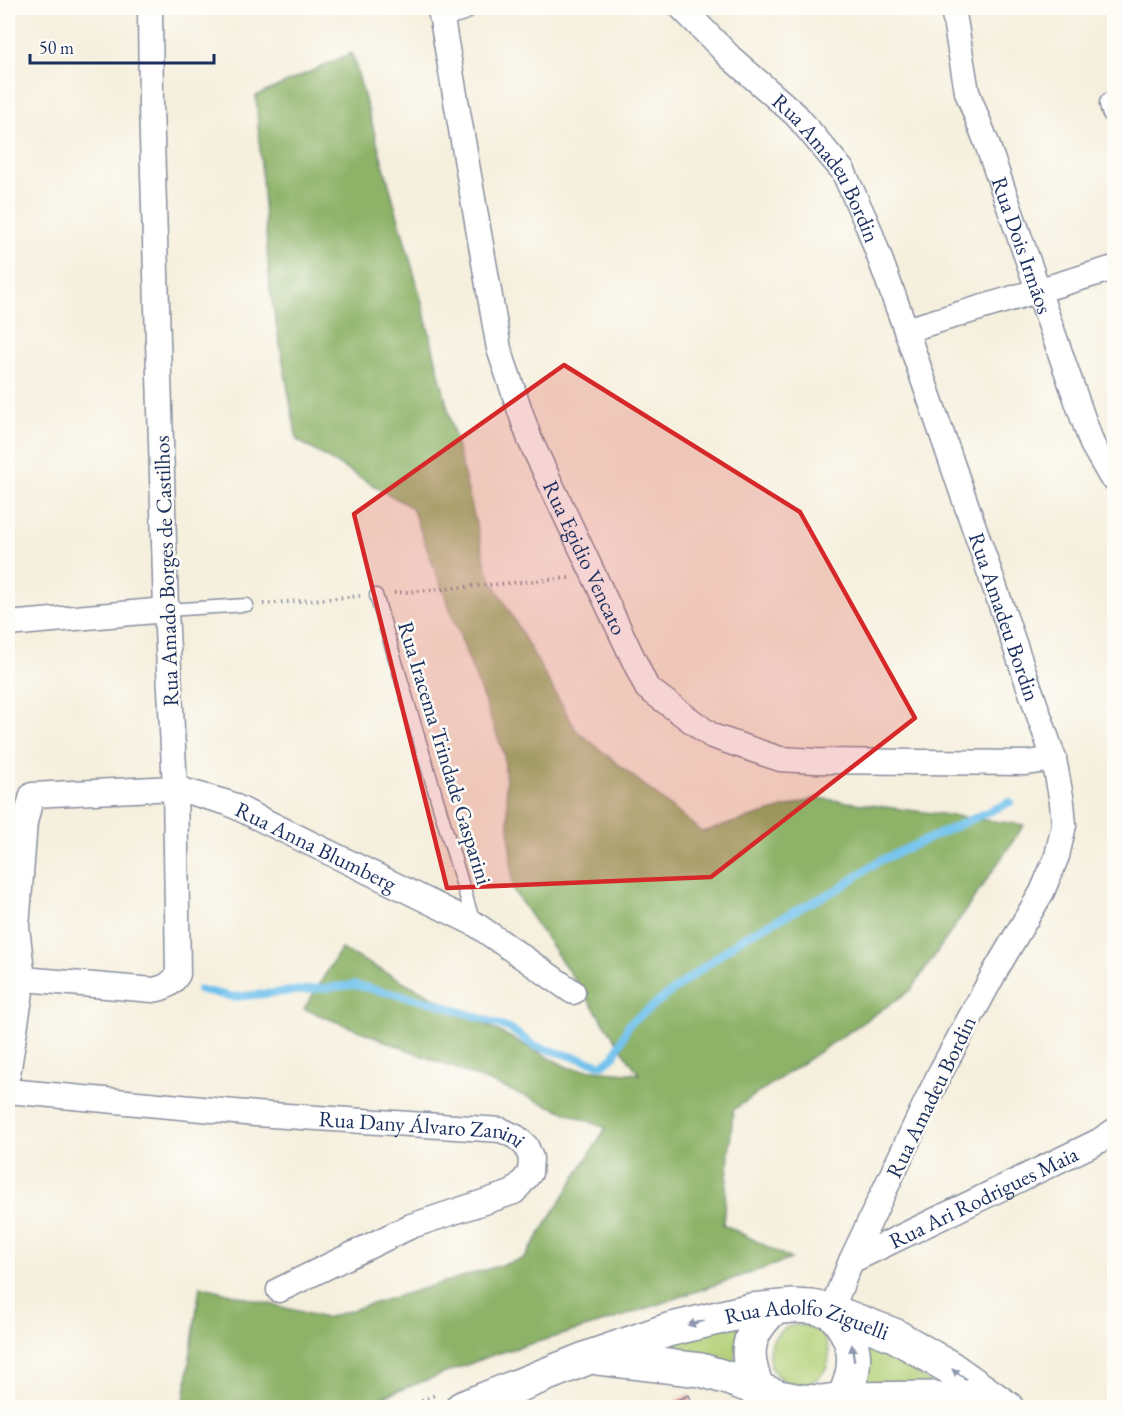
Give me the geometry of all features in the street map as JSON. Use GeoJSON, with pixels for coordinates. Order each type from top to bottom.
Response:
{"type":"FeatureCollection","features":[{"type":"Feature","properties":{"kind":"main road","name":"Rua Adolfo Ziguelli"},"geometry":{"type":"LineString","coordinates":[[462,1407],[590,1357],[668,1330],[750,1310],[793,1306],[831,1311],[894,1335],[949,1367],[1007,1407]]}},
{"type":"Feature","properties":{"kind":"main road"},"geometry":{"type":"LineString","coordinates":[[758,1389],[751,1372],[749,1354],[752,1336],[761,1320],[774,1308]]}},
{"type":"Feature","properties":{"kind":"main road"},"geometry":{"type":"LineString","coordinates":[[831,1311],[842,1323],[850,1337],[854,1353],[854,1369],[845,1403]]}},
{"type":"Feature","properties":{"kind":"main road","name":"Rua Adolfo Ziguelli"},"geometry":{"type":"LineString","coordinates":[[590,1357],[701,1370],[778,1397],[800,1401],[845,1403],[933,1398],[969,1407]]}},
{"type":"Feature","properties":{"kind":"street","name":"Rua Amado Borges de Castilhos"},"geometry":{"type":"LineString","coordinates":[[23,979],[153,990],[172,983],[178,974],[175,788],[166,610],[150,8]]}},
{"type":"Feature","properties":{"kind":"street"},"geometry":{"type":"LineString","coordinates":[[440,11],[463,8]]}},
{"type":"Feature","properties":{"kind":"street","name":"Rua Amadeu Bordin"},"geometry":{"type":"LineString","coordinates":[[682,8],[731,58],[796,115],[843,171],[868,226],[906,330],[1054,759],[1062,802],[1064,825],[1057,856],[1042,892],[939,1074],[851,1261],[831,1311]]}},
{"type":"Feature","properties":{"kind":"street","name":"Rua Dois Irmãos"},"geometry":{"type":"LineString","coordinates":[[953,8],[967,92],[1092,444],[1113,476]]}},
{"type":"Feature","properties":{"kind":"street","name":"Rua Egidio Vencato"},"geometry":{"type":"LineString","coordinates":[[440,11],[499,349],[530,440],[647,688],[712,736],[780,759],[1015,763],[1054,759]]}},
{"type":"Feature","properties":{"kind":"street"},"geometry":{"type":"LineString","coordinates":[[906,330],[1114,268]]}},
{"type":"Feature","properties":{"kind":"street"},"geometry":{"type":"LineString","coordinates":[[8,624],[166,610]]}},
{"type":"Feature","properties":{"kind":"street","name":"Rua Anna Blumberg"},"geometry":{"type":"LineString","coordinates":[[12,927],[25,822],[32,795],[175,788],[228,803],[475,924],[573,992]]}},
{"type":"Feature","properties":{"kind":"street"},"geometry":{"type":"LineString","coordinates":[[8,1074],[23,979],[12,927]]}},
{"type":"Feature","properties":{"kind":"street","name":"Rua Dany Álvaro Zanini"},"geometry":{"type":"LineString","coordinates":[[8,1091],[256,1114],[501,1130],[516,1137],[526,1146],[531,1158],[530,1173],[514,1192],[411,1226],[279,1290]]}},
{"type":"Feature","properties":{"kind":"street","name":"Rua Ari Rodrigues Maia"},"geometry":{"type":"LineString","coordinates":[[851,1261],[1099,1141],[1114,1131]]}},
{"type":"Feature","properties":{"kind":"lane","name":"Rua Iracema Trindade Gasparini"},"geometry":{"type":"LineString","coordinates":[[376,595],[475,924]]}},
{"type":"Feature","properties":{"kind":"lane"},"geometry":{"type":"LineString","coordinates":[[166,610],[247,605]]}},
{"type":"Feature","properties":{"kind":"path"},"geometry":{"type":"LineString","coordinates":[[247,605],[594,576]]}},
{"type":"Feature","properties":{"kind":"highlighted area"},"geometry":{"type":"Polygon","coordinates":[[[564,365],[800,512],[915,718],[711,877],[447,888],[354,514],[564,365]]]}},
{"type":"Feature","properties":{"kind":"green space"},"geometry":{"type":"Polygon","coordinates":[[[352,53],[420,295],[488,573],[576,730],[702,832],[817,798],[1024,825],[911,990],[733,1110],[723,1224],[791,1259],[615,1319],[493,1355],[387,1395],[368,1407],[183,1408],[200,1286],[325,1318],[525,1258],[606,1128],[304,1009],[341,949],[569,1068],[639,1074],[513,890],[504,754],[412,508],[297,440],[270,289],[256,96],[352,53]]]}},
{"type":"Feature","properties":{"kind":"green space"},"geometry":{"type":"Polygon","coordinates":[[[740,1320],[733,1368],[650,1341],[740,1320]]]}},
{"type":"Feature","properties":{"kind":"green space"},"geometry":{"type":"Polygon","coordinates":[[[799,1325],[816,1330],[824,1338],[829,1355],[824,1372],[816,1380],[799,1385],[782,1380],[774,1372],[769,1355],[774,1338],[782,1330],[799,1325]]]}},
{"type":"Feature","properties":{"kind":"green space"},"geometry":{"type":"Polygon","coordinates":[[[862,1342],[877,1347],[935,1385],[859,1386],[862,1342]]]}},
{"type":"Feature","properties":{"kind":"building"},"geometry":{"type":"Polygon","coordinates":[[[689,1395],[694,1408],[660,1408],[660,1407],[689,1395]]]}},
{"type":"Feature","properties":{"kind":"waterway"},"geometry":{"type":"LineString","coordinates":[[200,990],[234,997],[354,985],[435,1003],[509,1028],[535,1046],[603,1065],[614,1056],[629,1024],[742,938],[840,888],[877,862],[1010,802]]}}]}
